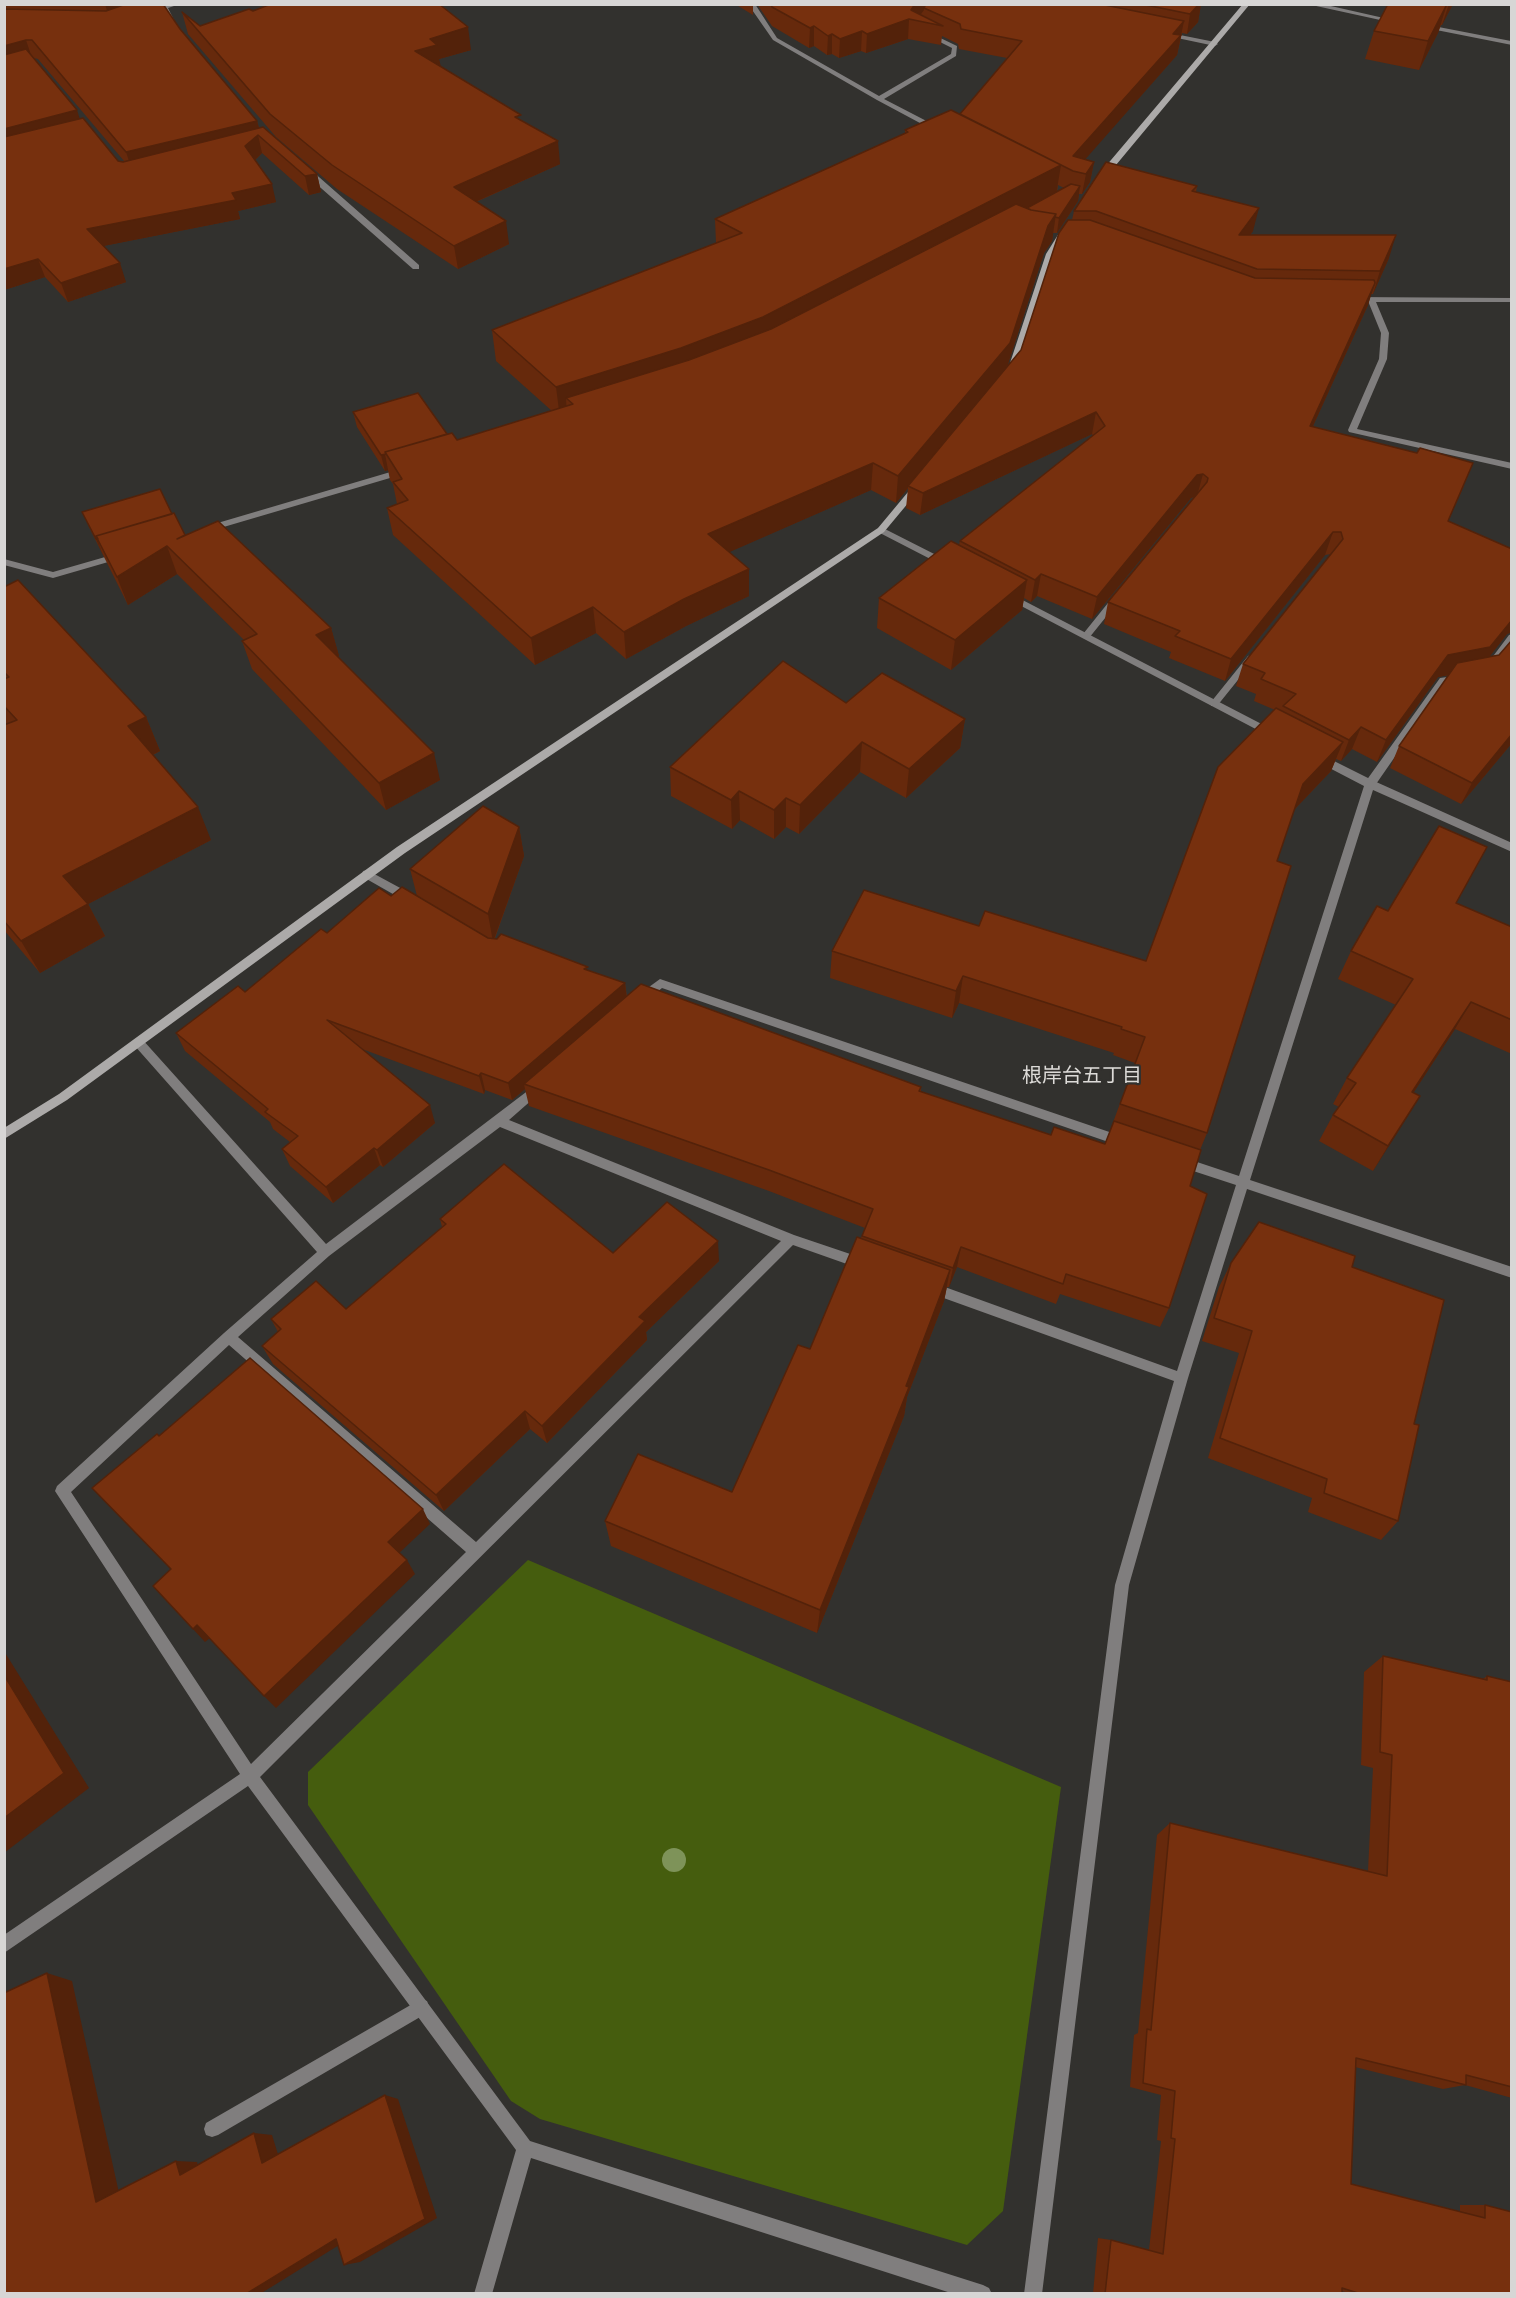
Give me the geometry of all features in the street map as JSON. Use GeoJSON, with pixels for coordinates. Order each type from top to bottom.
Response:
{"type":"FeatureCollection","features":[{"type":"Feature","properties":{"kind":"street"},"geometry":{"type":"LineString","coordinates":[[154,11],[177,4]]}},
{"type":"Feature","properties":{"kind":"street"},"geometry":{"type":"LineString","coordinates":[[751,4],[775,39],[879,99],[940,130],[930,135]]}},
{"type":"Feature","properties":{"kind":"street"},"geometry":{"type":"LineString","coordinates":[[1095,185],[1247,4]]}},
{"type":"Feature","properties":{"kind":"street"},"geometry":{"type":"LineString","coordinates":[[1310,4],[1400,22]]}},
{"type":"Feature","properties":{"kind":"street"},"geometry":{"type":"LineString","coordinates":[[164,7],[177,26]]}},
{"type":"Feature","properties":{"kind":"street"},"geometry":{"type":"LineString","coordinates":[[1411,24],[1511,43]]}},
{"type":"Feature","properties":{"kind":"street"},"geometry":{"type":"LineString","coordinates":[[879,99],[954,55],[955,47],[915,29]]}},
{"type":"Feature","properties":{"kind":"street"},"geometry":{"type":"LineString","coordinates":[[1159,33],[1215,44]]}},
{"type":"Feature","properties":{"kind":"street"},"geometry":{"type":"LineString","coordinates":[[298,164],[416,267]]}},
{"type":"Feature","properties":{"kind":"street"},"geometry":{"type":"LineString","coordinates":[[1006,378],[1012,371],[1050,254],[1073,218]]}},
{"type":"Feature","properties":{"kind":"street"},"geometry":{"type":"LineString","coordinates":[[1349,299],[1512,300]]}},
{"type":"Feature","properties":{"kind":"street"},"geometry":{"type":"LineString","coordinates":[[1371,299],[1386,333],[1383,359],[1352,430],[1512,466]]}},
{"type":"Feature","properties":{"kind":"street"},"geometry":{"type":"LineString","coordinates":[[201,531],[417,467]]}},
{"type":"Feature","properties":{"kind":"street"},"geometry":{"type":"LineString","coordinates":[[4,1134],[63,1097],[367,874],[881,530],[925,477]]}},
{"type":"Feature","properties":{"kind":"street"},"geometry":{"type":"LineString","coordinates":[[881,530],[960,571]]}},
{"type":"Feature","properties":{"kind":"street"},"geometry":{"type":"LineString","coordinates":[[4,562],[53,575],[133,552]]}},
{"type":"Feature","properties":{"kind":"street"},"geometry":{"type":"LineString","coordinates":[[1086,636],[1122,591]]}},
{"type":"Feature","properties":{"kind":"street"},"geometry":{"type":"LineString","coordinates":[[1002,592],[1287,741]]}},
{"type":"Feature","properties":{"kind":"street"},"geometry":{"type":"LineString","coordinates":[[1033,2294],[1122,1585],[1181,1378],[1370,784],[1443,680],[1479,675],[1512,637]]}},
{"type":"Feature","properties":{"kind":"street"},"geometry":{"type":"LineString","coordinates":[[1214,704],[1258,649]]}},
{"type":"Feature","properties":{"kind":"street"},"geometry":{"type":"LineString","coordinates":[[1308,752],[1370,784],[1512,849]]}},
{"type":"Feature","properties":{"kind":"street"},"geometry":{"type":"LineString","coordinates":[[367,874],[419,904]]}},
{"type":"Feature","properties":{"kind":"street"},"geometry":{"type":"LineString","coordinates":[[633,1006],[660,983],[1131,1145]]}},
{"type":"Feature","properties":{"kind":"street"},"geometry":{"type":"LineString","coordinates":[[138,1042],[325,1252]]}},
{"type":"Feature","properties":{"kind":"street"},"geometry":{"type":"LineString","coordinates":[[544,1082],[499,1121],[325,1252],[62,1491],[250,1776],[525,2148],[983,2294]]}},
{"type":"Feature","properties":{"kind":"street"},"geometry":{"type":"LineString","coordinates":[[499,1121],[791,1239],[869,1266]]}},
{"type":"Feature","properties":{"kind":"street"},"geometry":{"type":"LineString","coordinates":[[1165,1156],[1512,1273]]}},
{"type":"Feature","properties":{"kind":"street"},"geometry":{"type":"LineString","coordinates":[[4,1946],[250,1776],[475,1550],[791,1239]]}},
{"type":"Feature","properties":{"kind":"street"},"geometry":{"type":"LineString","coordinates":[[914,1282],[1181,1378]]}},
{"type":"Feature","properties":{"kind":"street"},"geometry":{"type":"LineString","coordinates":[[229,1337],[475,1550]]}},
{"type":"Feature","properties":{"kind":"street"},"geometry":{"type":"LineString","coordinates":[[212,2129],[421,2007]]}},
{"type":"Feature","properties":{"kind":"street"},"geometry":{"type":"LineString","coordinates":[[483,2294],[525,2148]]}},
{"type":"Feature","properties":{"kind":"green space"},"geometry":{"type":"Polygon","coordinates":[[[528,1560],[1061,1787],[1003,2211],[967,2245],[540,2119],[511,2101],[308,1805],[308,1772],[528,1560]]]}},
{"type":"Feature","properties":{"kind":"building"},"geometry":{"type":"Polygon","coordinates":[[[126,4],[163,4],[180,29],[257,121],[126,152],[32,40],[4,46],[4,9],[106,11],[126,4]]]}},
{"type":"Feature","properties":{"kind":"building"},"geometry":{"type":"Polygon","coordinates":[[[271,4],[439,4],[468,27],[430,39],[437,45],[415,51],[521,115],[515,117],[558,141],[454,187],[506,221],[454,246],[332,165],[270,114],[182,12],[200,26],[271,4]]]}},
{"type":"Feature","properties":{"kind":"building"},"geometry":{"type":"Polygon","coordinates":[[[771,4],[915,4],[911,10],[943,26],[909,19],[867,34],[862,31],[840,39],[832,34],[828,36],[814,26],[810,28],[772,7],[771,4]]]}},
{"type":"Feature","properties":{"kind":"building"},"geometry":{"type":"Polygon","coordinates":[[[926,4],[1100,4],[1184,21],[1173,34],[1181,35],[1073,156],[1094,162],[1086,174],[1073,171],[960,114],[1022,41],[961,29],[960,24],[924,8],[926,4]]]}},
{"type":"Feature","properties":{"kind":"building"},"geometry":{"type":"Polygon","coordinates":[[[1141,4],[1199,4],[1190,14],[1141,4]]]}},
{"type":"Feature","properties":{"kind":"building"},"geometry":{"type":"Polygon","coordinates":[[[1388,4],[1447,4],[1428,41],[1374,31],[1388,4]]]}},
{"type":"Feature","properties":{"kind":"building"},"geometry":{"type":"Polygon","coordinates":[[[26,49],[77,110],[4,129],[4,55],[26,49]]]}},
{"type":"Feature","properties":{"kind":"building"},"geometry":{"type":"Polygon","coordinates":[[[951,110],[1061,165],[763,317],[681,348],[556,387],[492,330],[742,233],[715,219],[908,132],[905,130],[951,110]]]}},
{"type":"Feature","properties":{"kind":"building"},"geometry":{"type":"Polygon","coordinates":[[[83,118],[118,161],[123,162],[263,127],[317,174],[305,176],[258,135],[245,146],[272,184],[232,193],[236,200],[87,229],[120,263],[61,283],[38,259],[4,269],[4,137],[83,118]]]}},
{"type":"Feature","properties":{"kind":"building"},"geometry":{"type":"Polygon","coordinates":[[[1106,162],[1197,186],[1192,191],[1259,208],[1239,235],[1396,235],[1380,271],[1257,269],[1096,211],[1074,211],[1106,162]]]}},
{"type":"Feature","properties":{"kind":"building"},"geometry":{"type":"Polygon","coordinates":[[[1071,184],[1080,186],[1059,218],[1055,217],[1056,214],[1027,208],[1071,184]]]}},
{"type":"Feature","properties":{"kind":"building"},"geometry":{"type":"Polygon","coordinates":[[[1016,204],[1031,210],[1056,214],[1048,226],[1010,343],[898,476],[873,463],[708,534],[749,569],[684,599],[624,632],[593,607],[531,638],[387,508],[408,500],[393,482],[402,479],[385,452],[452,433],[457,440],[573,404],[566,398],[689,360],[771,329],[1016,204]]]}},
{"type":"Feature","properties":{"kind":"building"},"geometry":{"type":"Polygon","coordinates":[[[1068,220],[1090,220],[1255,278],[1374,280],[1375,283],[1310,426],[1417,453],[1420,448],[1473,463],[1448,521],[1512,549],[1512,620],[1490,647],[1448,655],[1386,740],[1361,727],[1349,740],[1283,706],[1296,694],[1261,679],[1265,673],[1243,664],[1343,539],[1341,532],[1333,532],[1231,659],[1175,636],[1180,631],[1108,602],[1207,482],[1208,478],[1203,474],[1197,475],[1097,597],[1041,574],[1035,580],[960,541],[1105,426],[1096,412],[923,493],[908,486],[1021,350],[1059,233],[1068,220]]]}},
{"type":"Feature","properties":{"kind":"building"},"geometry":{"type":"Polygon","coordinates":[[[418,393],[447,434],[381,455],[353,412],[418,393]]]}},
{"type":"Feature","properties":{"kind":"building"},"geometry":{"type":"Polygon","coordinates":[[[160,489],[172,514],[96,536],[98,539],[96,539],[82,512],[160,489]]]}},
{"type":"Feature","properties":{"kind":"building"},"geometry":{"type":"Polygon","coordinates":[[[174,513],[185,535],[177,539],[218,521],[331,628],[316,635],[434,753],[379,783],[242,641],[257,634],[167,546],[117,577],[96,536],[174,513]]]}},
{"type":"Feature","properties":{"kind":"building"},"geometry":{"type":"Polygon","coordinates":[[[951,541],[1027,580],[955,640],[879,598],[951,541]]]}},
{"type":"Feature","properties":{"kind":"building"},"geometry":{"type":"Polygon","coordinates":[[[18,580],[146,717],[128,726],[198,807],[63,876],[88,904],[21,941],[4,921],[4,725],[17,720],[4,706],[4,679],[9,677],[4,672],[4,587],[18,580]]]}},
{"type":"Feature","properties":{"kind":"building"},"geometry":{"type":"Polygon","coordinates":[[[1512,640],[1512,734],[1472,783],[1399,746],[1457,663],[1499,655],[1512,640]]]}},
{"type":"Feature","properties":{"kind":"building"},"geometry":{"type":"Polygon","coordinates":[[[783,661],[846,703],[882,673],[965,719],[909,769],[862,742],[800,805],[786,798],[774,810],[739,791],[731,800],[670,767],[783,661]]]}},
{"type":"Feature","properties":{"kind":"building"},"geometry":{"type":"Polygon","coordinates":[[[1276,708],[1343,742],[1303,784],[1277,861],[1291,866],[1207,1133],[1120,1104],[1145,1037],[1121,1029],[1122,1027],[963,976],[956,991],[832,951],[864,890],[979,926],[985,911],[1146,961],[1218,767],[1276,708]]]}},
{"type":"Feature","properties":{"kind":"building"},"geometry":{"type":"Polygon","coordinates":[[[483,806],[519,827],[488,914],[410,869],[483,806]]]}},
{"type":"Feature","properties":{"kind":"building"},"geometry":{"type":"Polygon","coordinates":[[[1439,826],[1487,847],[1456,903],[1512,927],[1512,1020],[1471,1002],[1412,1092],[1420,1096],[1388,1146],[1333,1115],[1356,1083],[1347,1078],[1413,979],[1351,951],[1377,906],[1388,911],[1439,826]]]}},
{"type":"Feature","properties":{"kind":"building"},"geometry":{"type":"Polygon","coordinates":[[[402,887],[488,938],[497,939],[501,934],[588,967],[584,969],[625,983],[508,1083],[481,1073],[479,1076],[327,1020],[430,1105],[377,1150],[374,1148],[326,1187],[282,1149],[298,1136],[265,1112],[268,1109],[176,1033],[238,986],[245,992],[321,929],[327,933],[379,888],[391,896],[402,887]]]}},
{"type":"Feature","properties":{"kind":"building"},"geometry":{"type":"Polygon","coordinates":[[[641,984],[921,1087],[919,1091],[1051,1135],[1054,1127],[1105,1144],[1114,1121],[1201,1150],[1190,1186],[1207,1194],[1169,1308],[1066,1274],[1063,1284],[961,1247],[953,1268],[862,1236],[873,1209],[524,1084],[641,984]]]}},
{"type":"Feature","properties":{"kind":"building"},"geometry":{"type":"Polygon","coordinates":[[[504,1164],[613,1253],[667,1202],[718,1241],[639,1317],[645,1321],[542,1426],[525,1411],[436,1495],[262,1346],[281,1329],[271,1319],[316,1281],[346,1309],[446,1224],[440,1219],[504,1164]]]}},
{"type":"Feature","properties":{"kind":"building"},"geometry":{"type":"Polygon","coordinates":[[[1259,1222],[1355,1256],[1352,1267],[1444,1300],[1414,1424],[1419,1425],[1398,1521],[1324,1493],[1327,1479],[1220,1438],[1252,1331],[1214,1318],[1231,1263],[1259,1222]]]}},
{"type":"Feature","properties":{"kind":"building"},"geometry":{"type":"Polygon","coordinates":[[[857,1237],[950,1270],[906,1386],[909,1387],[820,1610],[605,1521],[638,1454],[732,1492],[798,1345],[810,1349],[857,1237]]]}},
{"type":"Feature","properties":{"kind":"building"},"geometry":{"type":"Polygon","coordinates":[[[250,1358],[423,1509],[388,1542],[407,1560],[264,1696],[197,1625],[193,1629],[153,1586],[171,1569],[92,1488],[157,1434],[159,1436],[250,1358]]]}},
{"type":"Feature","properties":{"kind":"building"},"geometry":{"type":"Polygon","coordinates":[[[1383,1656],[1487,1680],[1487,1676],[1512,1682],[1512,2087],[1466,2075],[1466,2085],[1356,2058],[1351,2184],[1485,2218],[1485,2205],[1512,2212],[1512,2294],[1361,2294],[1342,2288],[1342,2294],[1105,2294],[1111,2240],[1163,2254],[1175,2139],[1171,2138],[1175,2091],[1143,2083],[1147,2029],[1151,2030],[1170,1823],[1387,1876],[1392,1755],[1380,1752],[1383,1656]]]}},
{"type":"Feature","properties":{"kind":"building"},"geometry":{"type":"Polygon","coordinates":[[[4,1675],[64,1773],[4,1818],[4,1675]]]}},
{"type":"Feature","properties":{"kind":"building"},"geometry":{"type":"Polygon","coordinates":[[[47,1973],[96,2202],[176,2161],[180,2175],[254,2133],[262,2163],[385,2095],[425,2219],[344,2265],[336,2239],[246,2294],[4,2294],[4,1993],[47,1973]]]}},
{"type":"Feature","properties":{"kind":"district","name":"根岸台五丁目"},"geometry":{"type":"Point","coordinates":[1082,1077]}}]}
